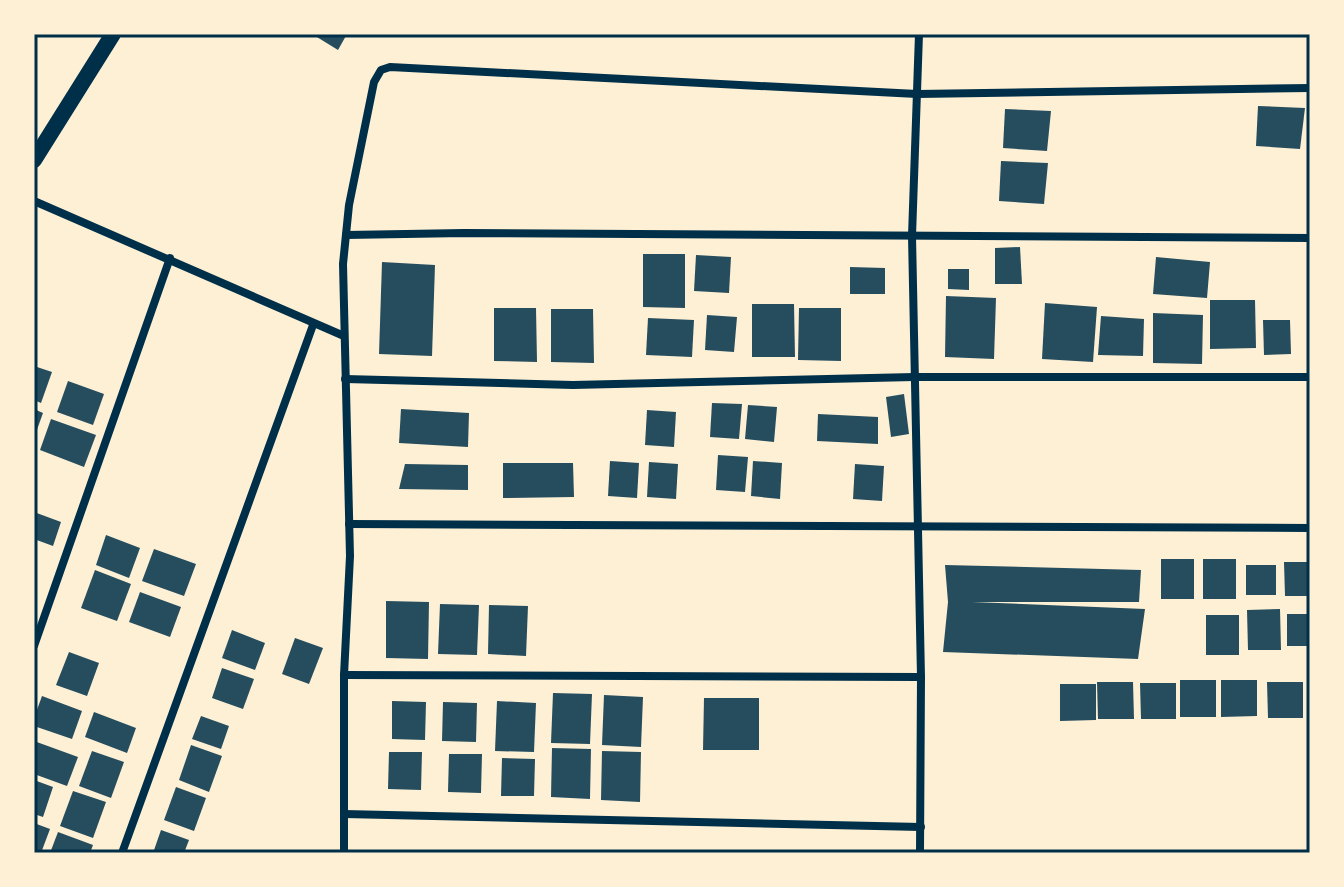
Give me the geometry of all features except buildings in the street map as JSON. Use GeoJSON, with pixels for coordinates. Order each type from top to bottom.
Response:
{"type":"FeatureCollection","features":[{"type":"Feature","properties":{"kind":"main road"},"geometry":{"type":"LineString","coordinates":[[34,160],[113,34]]}},
{"type":"Feature","properties":{"kind":"street"},"geometry":{"type":"LineString","coordinates":[[919,34],[912,236],[921,677],[920,853]]}},
{"type":"Feature","properties":{"kind":"street"},"geometry":{"type":"LineString","coordinates":[[344,853],[344,675],[349,524],[343,264],[349,205],[377,73],[385,68],[917,94],[1310,88]]}},
{"type":"Feature","properties":{"kind":"street"},"geometry":{"type":"LineString","coordinates":[[34,201],[344,336]]}},
{"type":"Feature","properties":{"kind":"street"},"geometry":{"type":"LineString","coordinates":[[346,235],[494,233],[1310,238]]}},
{"type":"Feature","properties":{"kind":"street"},"geometry":{"type":"LineString","coordinates":[[34,646],[170,258]]}},
{"type":"Feature","properties":{"kind":"street"},"geometry":{"type":"LineString","coordinates":[[122,853],[313,325]]}},
{"type":"Feature","properties":{"kind":"street"},"geometry":{"type":"LineString","coordinates":[[345,379],[573,385],[914,377],[1310,377]]}},
{"type":"Feature","properties":{"kind":"street"},"geometry":{"type":"LineString","coordinates":[[349,524],[1310,528]]}},
{"type":"Feature","properties":{"kind":"street"},"geometry":{"type":"LineString","coordinates":[[344,675],[921,677]]}},
{"type":"Feature","properties":{"kind":"street"},"geometry":{"type":"LineString","coordinates":[[344,814],[921,827]]}}]}
